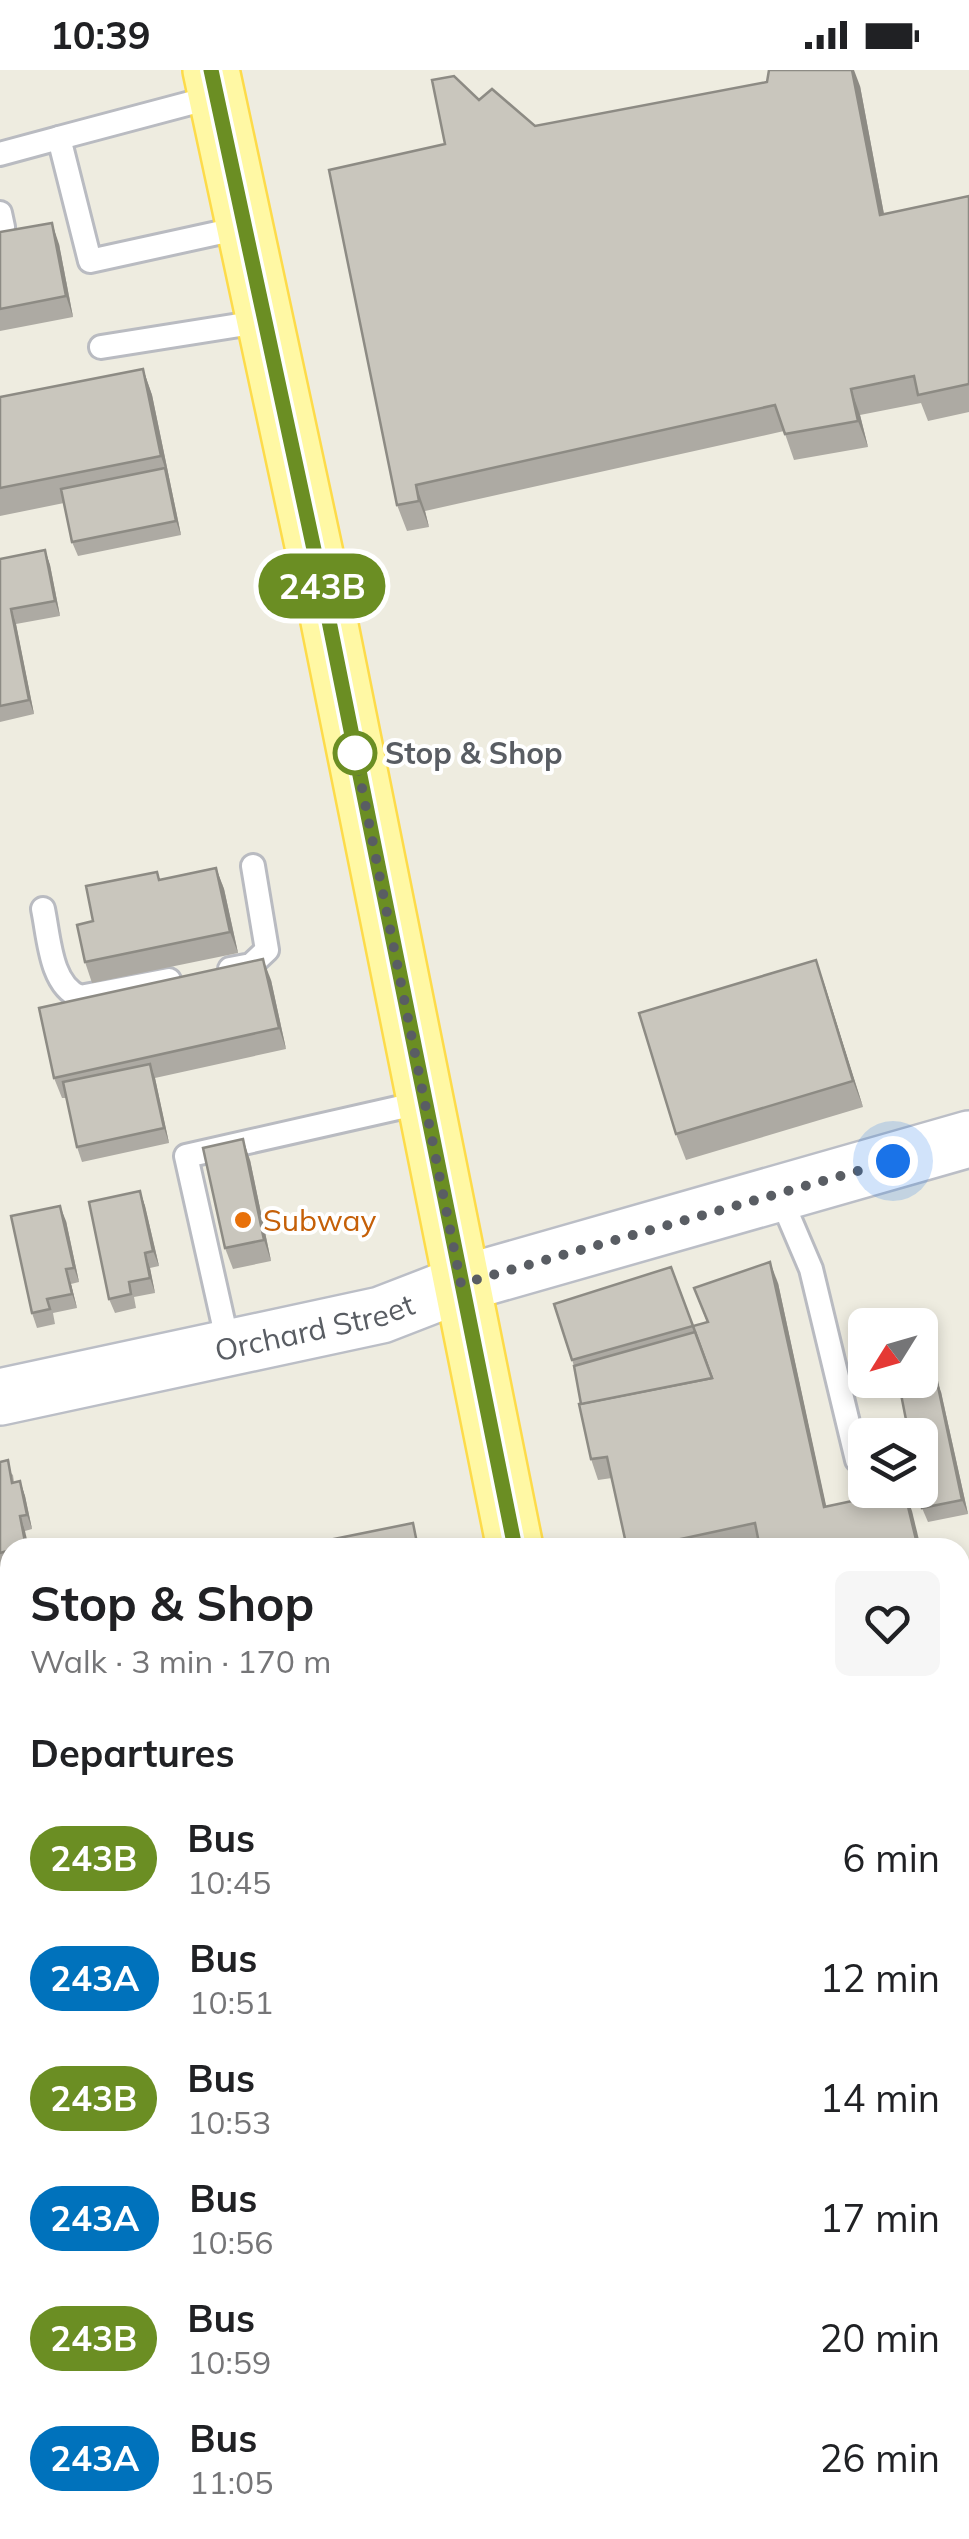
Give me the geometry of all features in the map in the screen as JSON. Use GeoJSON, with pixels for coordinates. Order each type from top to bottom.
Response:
{"type":"FeatureCollection","features":[{"type":"Feature","properties":{"kind":"main road"},"geometry":{"type":"LineString","coordinates":[[214,83],[512,1538]]}},
{"type":"Feature","properties":{"kind":"main road","name":"Orchard Street"},"geometry":{"type":"LineString","coordinates":[[0,1397],[381,1315],[461,1284],[969,1140]]}},
{"type":"Feature","properties":{"kind":"lane"},"geometry":{"type":"LineString","coordinates":[[0,154],[59,138],[214,83]]}},
{"type":"Feature","properties":{"kind":"lane"},"geometry":{"type":"LineString","coordinates":[[59,138],[90,260],[245,228]]}},
{"type":"Feature","properties":{"kind":"lane"},"geometry":{"type":"LineString","coordinates":[[101,347],[264,321]]}},
{"type":"Feature","properties":{"kind":"lane"},"geometry":{"type":"LineString","coordinates":[[43,909],[59,980],[69,993],[80,997],[251,965],[267,950],[254,866]]}},
{"type":"Feature","properties":{"kind":"lane"},"geometry":{"type":"LineString","coordinates":[[229,1348],[186,1156],[424,1102]]}},
{"type":"Feature","properties":{"kind":"lane"},"geometry":{"type":"LineString","coordinates":[[780,1194],[811,1269],[848,1423]]}},
{"type":"Feature","properties":{"kind":"building"},"geometry":{"type":"Polygon","coordinates":[[[769,70],[852,70],[880,215],[969,196],[969,384],[918,395],[914,376],[851,389],[858,421],[785,434],[775,405],[416,485],[419,501],[397,505],[329,170],[445,144],[432,80],[454,76],[479,100],[492,89],[535,126],[767,82],[769,70]]]}},
{"type":"Feature","properties":{"kind":"building"},"geometry":{"type":"Polygon","coordinates":[[[52,223],[66,296],[0,309],[0,232],[52,223]]]}},
{"type":"Feature","properties":{"kind":"building"},"geometry":{"type":"Polygon","coordinates":[[[143,369],[161,456],[0,488],[0,397],[143,369]]]}},
{"type":"Feature","properties":{"kind":"building"},"geometry":{"type":"Polygon","coordinates":[[[165,468],[176,521],[72,542],[61,489],[165,468]]]}},
{"type":"Feature","properties":{"kind":"building"},"geometry":{"type":"Polygon","coordinates":[[[45,550],[55,601],[11,609],[29,700],[0,706],[0,559],[45,550]]]}},
{"type":"Feature","properties":{"kind":"building"},"geometry":{"type":"Polygon","coordinates":[[[216,868],[230,932],[85,962],[77,925],[93,921],[86,886],[157,872],[159,880],[216,868]]]}},
{"type":"Feature","properties":{"kind":"building"},"geometry":{"type":"Polygon","coordinates":[[[263,959],[279,1028],[54,1078],[39,1008],[263,959]]]}},
{"type":"Feature","properties":{"kind":"building"},"geometry":{"type":"Polygon","coordinates":[[[816,960],[853,1081],[676,1134],[639,1013],[816,960]]]}},
{"type":"Feature","properties":{"kind":"building"},"geometry":{"type":"Polygon","coordinates":[[[150,1064],[164,1128],[77,1147],[63,1082],[150,1064]]]}},
{"type":"Feature","properties":{"kind":"building"},"geometry":{"type":"Polygon","coordinates":[[[243,1139],[264,1240],[225,1248],[203,1148],[243,1139]]]}},
{"type":"Feature","properties":{"kind":"building"},"geometry":{"type":"Polygon","coordinates":[[[140,1191],[153,1251],[145,1253],[150,1278],[129,1282],[131,1294],[109,1299],[89,1202],[140,1191]]]}},
{"type":"Feature","properties":{"kind":"building"},"geometry":{"type":"Polygon","coordinates":[[[60,1206],[74,1268],[66,1269],[72,1294],[47,1299],[50,1309],[32,1313],[11,1216],[60,1206]]]}},
{"type":"Feature","properties":{"kind":"building"},"geometry":{"type":"Polygon","coordinates":[[[770,1262],[824,1507],[848,1502],[848,1508],[908,1508],[916,1538],[758,1538],[755,1523],[685,1538],[625,1538],[607,1457],[591,1459],[579,1404],[712,1378],[693,1326],[708,1322],[694,1288],[770,1262]]]}},
{"type":"Feature","properties":{"kind":"building"},"geometry":{"type":"Polygon","coordinates":[[[671,1267],[693,1326],[572,1360],[554,1304],[671,1267]]]}},
{"type":"Feature","properties":{"kind":"building"},"geometry":{"type":"Polygon","coordinates":[[[695,1332],[712,1378],[581,1404],[574,1366],[695,1332]]]}},
{"type":"Feature","properties":{"kind":"building"},"geometry":{"type":"Polygon","coordinates":[[[938,1386],[962,1500],[938,1505],[938,1418],[906,1418],[902,1398],[938,1398],[938,1386]]]}},
{"type":"Feature","properties":{"kind":"building"},"geometry":{"type":"Polygon","coordinates":[[[8,1460],[12,1483],[20,1481],[27,1515],[20,1516],[24,1538],[0,1538],[0,1462],[8,1460]]]}},
{"type":"Feature","properties":{"kind":"building"},"geometry":{"type":"Polygon","coordinates":[[[413,1523],[416,1538],[339,1538],[413,1523]]]}},
{"type":"Feature","properties":{"kind":"bus line","name":"243B"},"geometry":{"type":"LineString","coordinates":[[211,70],[324,596],[513,1538]]}},
{"type":"Feature","properties":{"kind":"place","name":"Stop & Shop"},"geometry":{"type":"Point","coordinates":[355,753]}},
{"type":"Feature","properties":{"kind":"place","name":"Subway"},"geometry":{"type":"Point","coordinates":[243,1220]}},
{"type":"Feature","properties":{"kind":"route"},"geometry":{"type":"LineString","coordinates":[[355,753],[461,1284],[893,1161]]}}]}
